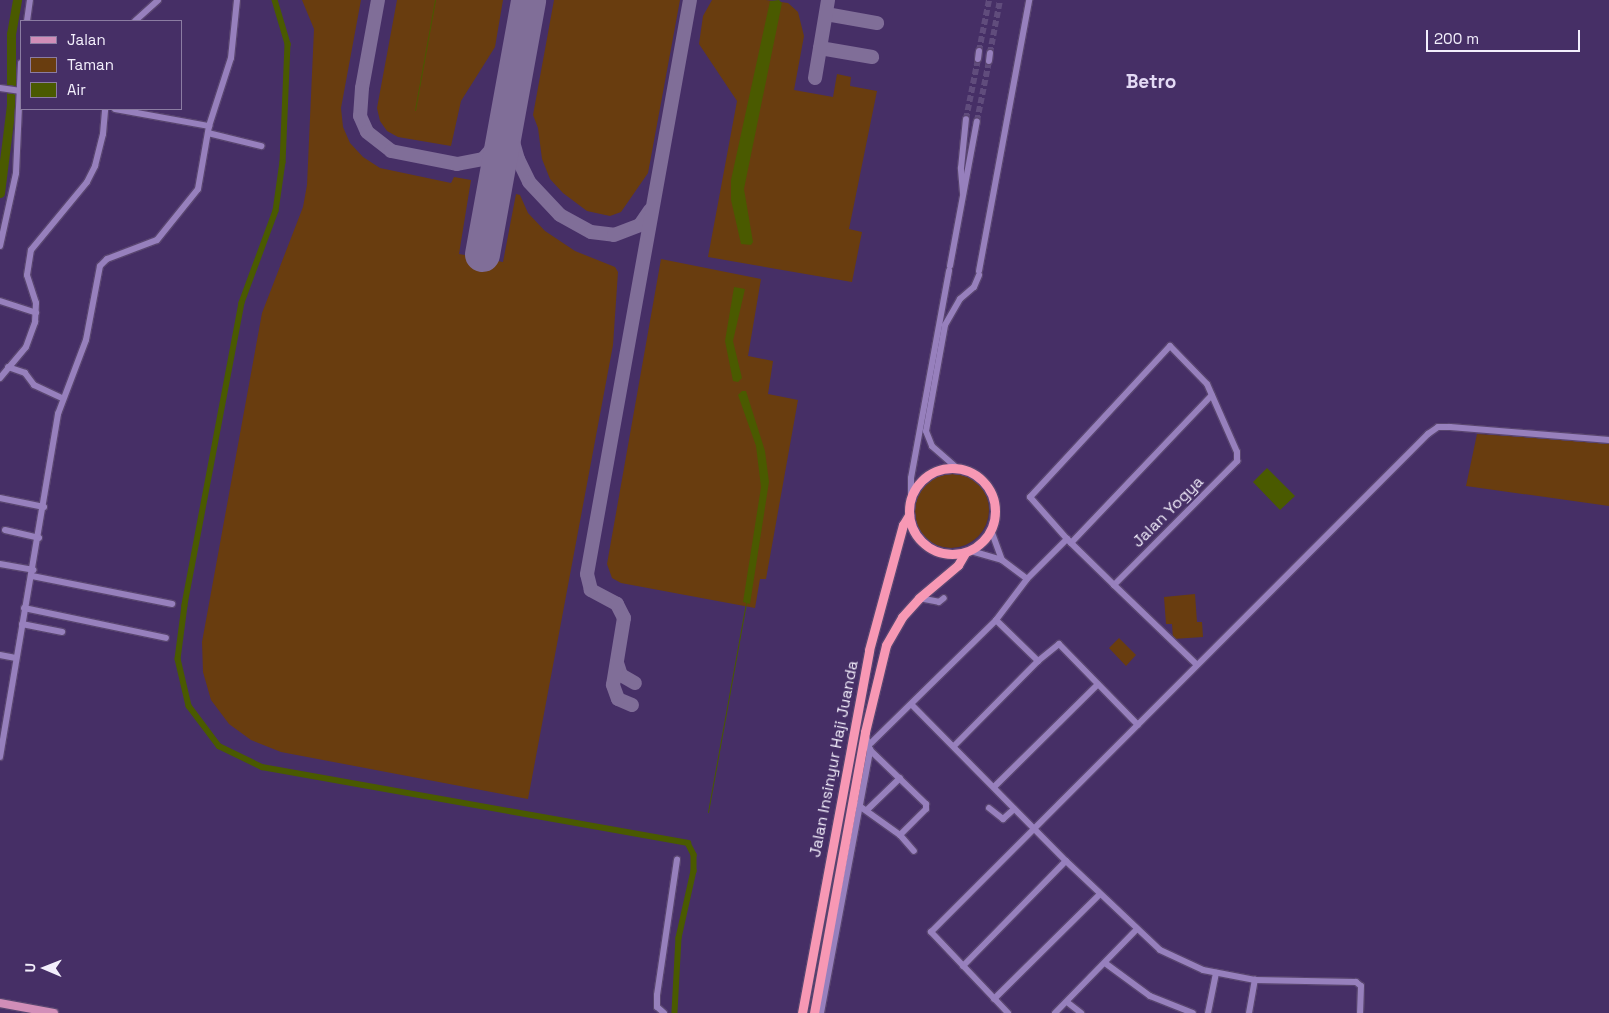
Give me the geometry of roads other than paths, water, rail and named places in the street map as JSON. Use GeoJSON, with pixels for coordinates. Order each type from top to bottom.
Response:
{"type":"FeatureCollection","features":[{"type":"Feature","properties":{"kind":"highway"},"geometry":{"type":"LineString","coordinates":[[957,468],[974,474],[991,493],[995,510],[991,530],[968,552],[946,554],[928,548],[915,534],[909,515],[911,498],[928,475],[957,468]]}},
{"type":"Feature","properties":{"kind":"highway","name":"Jalan Insinyur Haji Juanda"},"geometry":{"type":"LineString","coordinates":[[802,1013],[873,634],[903,525],[909,515]]}},
{"type":"Feature","properties":{"kind":"highway","name":"Jalan Insinyur Haji Juanda"},"geometry":{"type":"LineString","coordinates":[[815,1009],[860,760],[889,637],[918,598],[958,565],[968,552]]}},
{"type":"Feature","properties":{"kind":"highway"},"geometry":{"type":"LineString","coordinates":[[849,758],[860,760]]}},
{"type":"Feature","properties":{"kind":"highway"},"geometry":{"type":"LineString","coordinates":[[804,1002],[815,1009]]}},
{"type":"Feature","properties":{"kind":"main road"},"geometry":{"type":"LineString","coordinates":[[0,1003],[54,1013]]}},
{"type":"Feature","properties":{"kind":"street"},"geometry":{"type":"LineString","coordinates":[[27,20],[30,0]]}},
{"type":"Feature","properties":{"kind":"street"},"geometry":{"type":"LineString","coordinates":[[136,20],[158,0]]}},
{"type":"Feature","properties":{"kind":"street"},"geometry":{"type":"LineString","coordinates":[[0,757],[24,608],[33,573],[62,398],[84,347],[102,262],[155,242],[181,215],[201,182],[208,130],[231,58],[237,0]]}},
{"type":"Feature","properties":{"kind":"street"},"geometry":{"type":"LineString","coordinates":[[957,468],[932,446],[926,431],[945,325],[960,299],[974,287],[979,273],[1029,0]]}},
{"type":"Feature","properties":{"kind":"street"},"geometry":{"type":"LineString","coordinates":[[978,59],[979,51]]}},
{"type":"Feature","properties":{"kind":"street"},"geometry":{"type":"LineString","coordinates":[[989,61],[990,53]]}},
{"type":"Feature","properties":{"kind":"street"},"geometry":{"type":"LineString","coordinates":[[0,246],[16,173],[20,71]]}},
{"type":"Feature","properties":{"kind":"street"},"geometry":{"type":"LineString","coordinates":[[3,88],[18,90]]}},
{"type":"Feature","properties":{"kind":"street"},"geometry":{"type":"LineString","coordinates":[[0,378],[30,339],[36,313],[27,275],[28,257],[36,241],[87,182],[103,134],[105,110]]}},
{"type":"Feature","properties":{"kind":"street"},"geometry":{"type":"LineString","coordinates":[[118,110],[208,130],[261,146]]}},
{"type":"Feature","properties":{"kind":"street"},"geometry":{"type":"LineString","coordinates":[[963,197],[961,168],[966,119]]}},
{"type":"Feature","properties":{"kind":"street"},"geometry":{"type":"LineString","coordinates":[[911,498],[911,478],[977,121]]}},
{"type":"Feature","properties":{"kind":"street"},"geometry":{"type":"LineString","coordinates":[[0,301],[36,313]]}},
{"type":"Feature","properties":{"kind":"street"},"geometry":{"type":"LineString","coordinates":[[900,835],[926,806],[870,747],[996,620],[1027,579],[1069,541],[1212,395],[1207,384],[1171,347],[1167,347],[1031,492],[1031,501],[1069,541],[1197,665]]}},
{"type":"Feature","properties":{"kind":"street"},"geometry":{"type":"LineString","coordinates":[[8,367],[24,373],[34,385],[62,398]]}},
{"type":"Feature","properties":{"kind":"street","name":"Jalan Yogya"},"geometry":{"type":"LineString","coordinates":[[1114,585],[1235,464],[1238,456],[1212,395]]}},
{"type":"Feature","properties":{"kind":"street"},"geometry":{"type":"LineString","coordinates":[[1008,1013],[931,932],[1435,429],[1450,427],[1609,440]]}},
{"type":"Feature","properties":{"kind":"street"},"geometry":{"type":"LineString","coordinates":[[0,498],[44,507]]}},
{"type":"Feature","properties":{"kind":"street"},"geometry":{"type":"LineString","coordinates":[[5,530],[39,538]]}},
{"type":"Feature","properties":{"kind":"street"},"geometry":{"type":"LineString","coordinates":[[991,530],[1002,560]]}},
{"type":"Feature","properties":{"kind":"street"},"geometry":{"type":"LineString","coordinates":[[968,552],[1002,560],[1027,579]]}},
{"type":"Feature","properties":{"kind":"street"},"geometry":{"type":"LineString","coordinates":[[0,564],[172,604]]}},
{"type":"Feature","properties":{"kind":"street"},"geometry":{"type":"LineString","coordinates":[[918,598],[939,602],[944,598]]}},
{"type":"Feature","properties":{"kind":"street"},"geometry":{"type":"LineString","coordinates":[[24,608],[166,638]]}},
{"type":"Feature","properties":{"kind":"street"},"geometry":{"type":"LineString","coordinates":[[996,620],[1038,661]]}},
{"type":"Feature","properties":{"kind":"street"},"geometry":{"type":"LineString","coordinates":[[22,624],[62,632]]}},
{"type":"Feature","properties":{"kind":"street"},"geometry":{"type":"LineString","coordinates":[[954,746],[1038,661],[1059,644],[1138,725]]}},
{"type":"Feature","properties":{"kind":"street"},"geometry":{"type":"LineString","coordinates":[[0,655],[16,658]]}},
{"type":"Feature","properties":{"kind":"street"},"geometry":{"type":"LineString","coordinates":[[994,787],[1098,684]]}},
{"type":"Feature","properties":{"kind":"street"},"geometry":{"type":"LineString","coordinates":[[912,705],[994,787],[1032,831],[1136,930],[1168,955],[1216,973],[1254,980],[1356,982],[1361,986],[1360,1013]]}},
{"type":"Feature","properties":{"kind":"street","name":"Jalan Insinyur Haji Juanda"},"geometry":{"type":"LineString","coordinates":[[821,1013],[870,747],[866,732]]}},
{"type":"Feature","properties":{"kind":"street"},"geometry":{"type":"LineString","coordinates":[[867,810],[900,778]]}},
{"type":"Feature","properties":{"kind":"street"},"geometry":{"type":"LineString","coordinates":[[858,805],[900,835],[914,851]]}},
{"type":"Feature","properties":{"kind":"street"},"geometry":{"type":"LineString","coordinates":[[989,808],[1002,819],[1014,809]]}},
{"type":"Feature","properties":{"kind":"street"},"geometry":{"type":"LineString","coordinates":[[664,1013],[657,1007],[656,995],[677,859]]}},
{"type":"Feature","properties":{"kind":"street"},"geometry":{"type":"LineString","coordinates":[[963,966],[1066,862]]}},
{"type":"Feature","properties":{"kind":"street"},"geometry":{"type":"LineString","coordinates":[[994,999],[1100,894]]}},
{"type":"Feature","properties":{"kind":"street"},"geometry":{"type":"LineString","coordinates":[[1054,1013],[1106,963],[1136,930]]}},
{"type":"Feature","properties":{"kind":"street"},"geometry":{"type":"LineString","coordinates":[[1106,963],[1150,996],[1193,1013]]}},
{"type":"Feature","properties":{"kind":"street"},"geometry":{"type":"LineString","coordinates":[[1208,1013],[1216,973]]}},
{"type":"Feature","properties":{"kind":"street"},"geometry":{"type":"LineString","coordinates":[[1249,1013],[1254,980]]}},
{"type":"Feature","properties":{"kind":"street"},"geometry":{"type":"LineString","coordinates":[[1066,1002],[1081,1013]]}},
{"type":"Feature","properties":{"kind":"water"},"geometry":{"type":"Polygon","coordinates":[[[779,0],[782,3],[744,189],[753,242],[751,245],[741,244],[731,200],[731,180],[770,1],[779,0]]]}},
{"type":"Feature","properties":{"kind":"water"},"geometry":{"type":"Polygon","coordinates":[[[734,287],[745,289],[733,341],[742,378],[738,382],[733,381],[725,341],[734,287]]]}},
{"type":"Feature","properties":{"kind":"water"},"geometry":{"type":"Polygon","coordinates":[[[742,391],[746,391],[765,451],[769,482],[750,604],[743,602],[761,487],[756,446],[738,395],[742,391]]]}},
{"type":"Feature","properties":{"kind":"water"},"geometry":{"type":"Polygon","coordinates":[[[1267,468],[1295,496],[1280,510],[1253,482],[1267,468]]]}},
{"type":"Feature","properties":{"kind":"waterway"},"geometry":{"type":"LineString","coordinates":[[0,193],[11,105],[11,34],[17,0]]}},
{"type":"Feature","properties":{"kind":"waterway"},"geometry":{"type":"LineString","coordinates":[[275,0],[288,44],[283,162],[276,211],[242,303],[185,606],[178,659],[189,706],[219,746],[262,767],[688,843],[694,855],[694,871],[679,938],[675,1013]]}},
{"type":"Feature","properties":{"kind":"waterway"},"geometry":{"type":"LineString","coordinates":[[415,110],[435,0]]}},
{"type":"Feature","properties":{"kind":"waterway"},"geometry":{"type":"LineString","coordinates":[[708,812],[746,602]]}},
{"type":"Feature","properties":{"kind":"tunnel"},"geometry":{"type":"LineString","coordinates":[[979,51],[989,0]]}},
{"type":"Feature","properties":{"kind":"tunnel"},"geometry":{"type":"LineString","coordinates":[[990,53],[1000,0]]}},
{"type":"Feature","properties":{"kind":"tunnel"},"geometry":{"type":"LineString","coordinates":[[966,119],[978,59]]}},
{"type":"Feature","properties":{"kind":"tunnel"},"geometry":{"type":"LineString","coordinates":[[977,121],[989,61]]}},
{"type":"Feature","properties":{"kind":"district","name":"Betro"},"geometry":{"type":"Point","coordinates":[1151,82]}}]}
